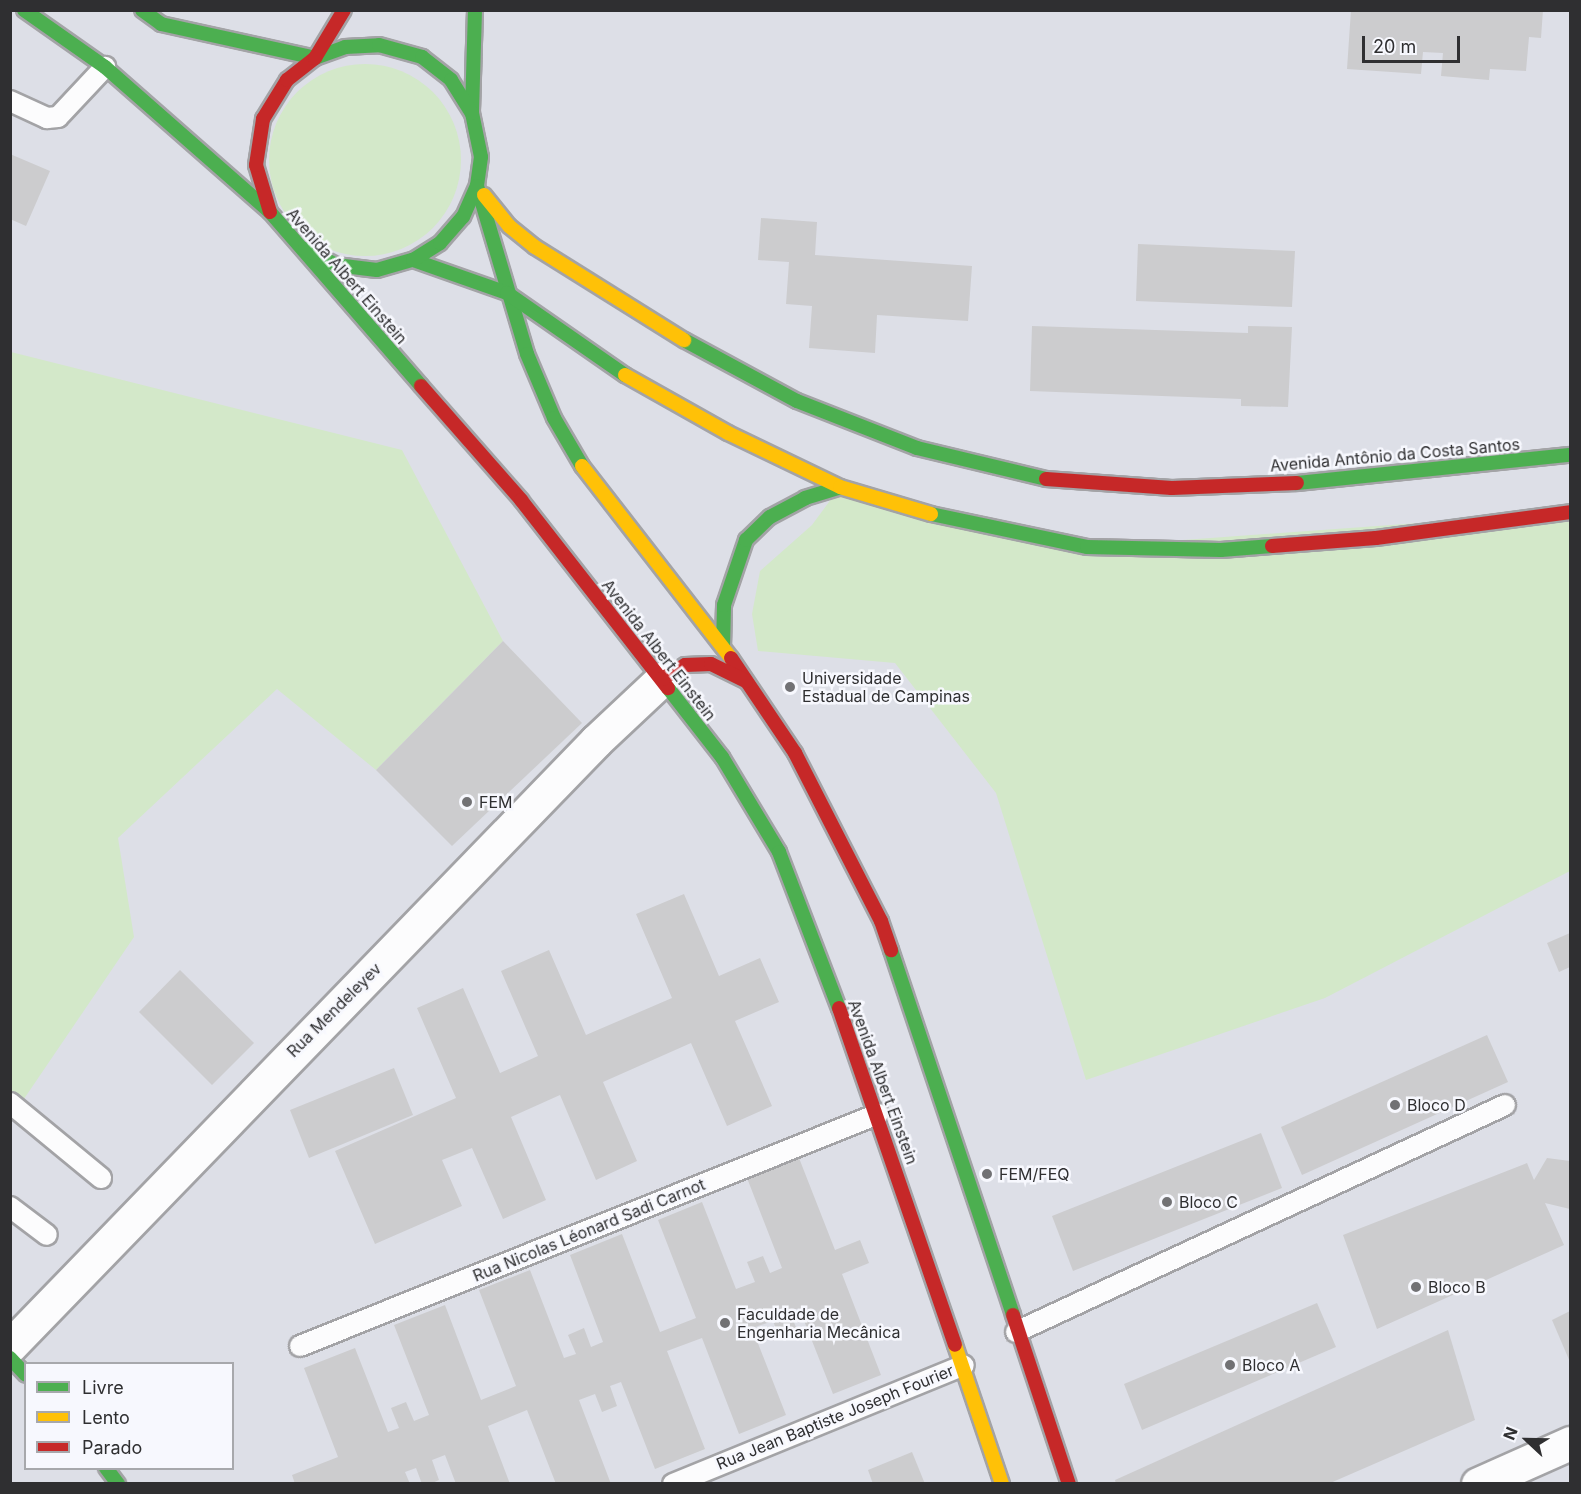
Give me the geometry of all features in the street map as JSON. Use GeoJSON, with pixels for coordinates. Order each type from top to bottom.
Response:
{"type":"FeatureCollection","features":[{"type":"Feature","properties":{"kind":"street","name":"Avenida Albert Einstein"},"geometry":{"type":"LineString","coordinates":[[24,10],[105,67],[270,212],[521,500],[722,757],[778,852],[878,1114],[1002,1484]]}},
{"type":"Feature","properties":{"kind":"street"},"geometry":{"type":"LineString","coordinates":[[142,10],[161,24],[207,37],[315,58]]}},
{"type":"Feature","properties":{"kind":"street"},"geometry":{"type":"LineString","coordinates":[[315,58],[344,10]]}},
{"type":"Feature","properties":{"kind":"street"},"geometry":{"type":"LineString","coordinates":[[300,247],[336,265],[377,270],[413,260],[440,243],[456,226],[477,186],[481,157],[472,113],[475,10]]}},
{"type":"Feature","properties":{"kind":"street"},"geometry":{"type":"LineString","coordinates":[[270,212],[256,165],[263,119],[287,80],[315,58],[345,46],[379,45],[422,57],[451,80],[472,113]]}},
{"type":"Feature","properties":{"kind":"street"},"geometry":{"type":"LineString","coordinates":[[477,186],[507,293],[554,418],[593,484],[723,647],[795,753],[880,921],[1016,1332],[1069,1484]]}},
{"type":"Feature","properties":{"kind":"street","name":"Avenida Antônio da Costa Santos"},"geometry":{"type":"LineString","coordinates":[[477,186],[509,226],[535,247],[663,329],[797,401],[917,448],[1044,479],[1184,488],[1334,481],[1570,455]]}},
{"type":"Feature","properties":{"kind":"street"},"geometry":{"type":"LineString","coordinates":[[413,260],[507,293],[627,376],[728,433],[840,487],[960,523],[1087,547],[1245,548],[1376,538],[1570,512]]}},
{"type":"Feature","properties":{"kind":"street"},"geometry":{"type":"LineString","coordinates":[[723,647],[724,605],[746,540],[796,503],[840,487]]}},
{"type":"Feature","properties":{"kind":"street"},"geometry":{"type":"LineString","coordinates":[[662,679],[684,665],[711,664],[746,681]]}},
{"type":"Feature","properties":{"kind":"street","name":"Rua Mendeleyev"},"geometry":{"type":"LineString","coordinates":[[10,1346],[596,741],[662,679]]}},
{"type":"Feature","properties":{"kind":"street"},"geometry":{"type":"LineString","coordinates":[[10,1358],[24,1373]]}},
{"type":"Feature","properties":{"kind":"street"},"geometry":{"type":"LineString","coordinates":[[1478,1484],[1570,1443]]}},
{"type":"Feature","properties":{"kind":"street"},"geometry":{"type":"LineString","coordinates":[[108,1470],[118,1484]]}},
{"type":"Feature","properties":{"kind":"lane"},"geometry":{"type":"LineString","coordinates":[[10,101],[47,118],[58,117],[105,67]]}},
{"type":"Feature","properties":{"kind":"lane"},"geometry":{"type":"LineString","coordinates":[[10,1103],[101,1178]]}},
{"type":"Feature","properties":{"kind":"lane"},"geometry":{"type":"LineString","coordinates":[[1016,1332],[1505,1105]]}},
{"type":"Feature","properties":{"kind":"lane","name":"Rua Nicolas Léonard Sadi Carnot"},"geometry":{"type":"LineString","coordinates":[[300,1346],[878,1114]]}},
{"type":"Feature","properties":{"kind":"lane"},"geometry":{"type":"LineString","coordinates":[[10,1207],[47,1235]]}},
{"type":"Feature","properties":{"kind":"lane","name":"Rua Jean Baptiste Joseph Fourier"},"geometry":{"type":"LineString","coordinates":[[673,1484],[964,1365]]}},
{"type":"Feature","properties":{"kind":"shaded area","name":"Universidade Estadual de Campinas"},"geometry":{"type":"Polygon","coordinates":[[[10,11],[1570,11],[1570,1483],[11,1483],[10,11]]]}},
{"type":"Feature","properties":{"kind":"green space"},"geometry":{"type":"Polygon","coordinates":[[[356,64],[374,64],[402,71],[433,92],[454,123],[461,160],[454,197],[433,228],[402,249],[374,256],[356,256],[320,245],[291,221],[280,205],[273,188],[269,169],[269,151],[280,115],[304,86],[320,75],[337,68],[356,64]]]}},
{"type":"Feature","properties":{"kind":"green space"},"geometry":{"type":"Polygon","coordinates":[[[11,352],[402,450],[503,641],[376,770],[277,689],[118,838],[134,937],[11,1118],[11,352]]]}},
{"type":"Feature","properties":{"kind":"green space"},"geometry":{"type":"Polygon","coordinates":[[[840,487],[1087,547],[1570,512],[1570,871],[1325,998],[1086,1080],[996,793],[895,663],[758,651],[752,614],[760,571],[812,525],[840,487]]]}},
{"type":"Feature","properties":{"kind":"building"},"geometry":{"type":"Polygon","coordinates":[[[1351,10],[1543,10],[1541,38],[1529,37],[1526,71],[1490,69],[1489,80],[1441,76],[1443,53],[1423,52],[1421,74],[1347,69],[1351,10]]]}},
{"type":"Feature","properties":{"kind":"building"},"geometry":{"type":"Polygon","coordinates":[[[10,154],[50,171],[26,226],[10,219],[10,154]]]}},
{"type":"Feature","properties":{"kind":"building"},"geometry":{"type":"Polygon","coordinates":[[[761,218],[817,222],[815,255],[972,266],[968,321],[877,315],[875,353],[809,348],[812,306],[786,304],[789,262],[758,260],[761,218]]]}},
{"type":"Feature","properties":{"kind":"building"},"geometry":{"type":"Polygon","coordinates":[[[1138,244],[1295,251],[1292,307],[1136,301],[1138,244]]]}},
{"type":"Feature","properties":{"kind":"building"},"geometry":{"type":"Polygon","coordinates":[[[1032,326],[1248,333],[1248,326],[1292,327],[1288,407],[1241,406],[1241,399],[1030,391],[1032,326]]]}},
{"type":"Feature","properties":{"kind":"building"},"geometry":{"type":"Polygon","coordinates":[[[503,641],[582,723],[452,846],[376,770],[503,641]]]}},
{"type":"Feature","properties":{"kind":"building"},"geometry":{"type":"Polygon","coordinates":[[[684,894],[719,976],[760,958],[779,1002],[735,1021],[772,1106],[727,1126],[691,1043],[603,1082],[637,1161],[596,1180],[560,1095],[511,1117],[546,1200],[503,1219],[472,1148],[442,1160],[462,1206],[375,1244],[335,1151],[456,1098],[417,1008],[463,988],[500,1073],[538,1056],[501,971],[549,950],[586,1035],[672,998],[636,914],[684,894]]]}},
{"type":"Feature","properties":{"kind":"building"},"geometry":{"type":"Polygon","coordinates":[[[1570,933],[1570,967],[1559,972],[1547,943],[1570,933]]]}},
{"type":"Feature","properties":{"kind":"building"},"geometry":{"type":"Polygon","coordinates":[[[180,970],[254,1043],[212,1085],[139,1012],[180,970]]]}},
{"type":"Feature","properties":{"kind":"building","name":"Bloco D"},"geometry":{"type":"Polygon","coordinates":[[[1487,1035],[1508,1082],[1302,1175],[1281,1127],[1487,1035]]]}},
{"type":"Feature","properties":{"kind":"building"},"geometry":{"type":"Polygon","coordinates":[[[394,1068],[413,1115],[309,1158],[290,1110],[394,1068]]]}},
{"type":"Feature","properties":{"kind":"building","name":"Bloco C"},"geometry":{"type":"Polygon","coordinates":[[[1261,1133],[1282,1188],[1073,1271],[1052,1216],[1261,1133]]]}},
{"type":"Feature","properties":{"kind":"building","name":"Faculdade de Engenharia Mecânica"},"geometry":{"type":"Polygon","coordinates":[[[799,1158],[835,1250],[860,1240],[869,1263],[842,1274],[881,1375],[833,1394],[799,1308],[790,1312],[797,1330],[779,1337],[773,1321],[752,1328],[786,1415],[739,1434],[702,1338],[667,1351],[705,1449],[655,1469],[621,1382],[610,1386],[617,1406],[602,1412],[595,1394],[579,1400],[611,1484],[556,1484],[527,1410],[488,1426],[510,1484],[456,1484],[445,1455],[432,1460],[439,1480],[430,1484],[422,1484],[416,1468],[405,1472],[410,1484],[295,1484],[292,1475],[338,1457],[304,1368],[355,1348],[388,1432],[399,1428],[391,1408],[406,1402],[414,1421],[429,1415],[394,1325],[445,1305],[481,1400],[516,1386],[479,1290],[530,1270],[564,1358],[576,1354],[568,1335],[584,1328],[591,1347],[603,1342],[570,1255],[622,1234],[660,1332],[696,1318],[658,1220],[702,1202],[736,1289],[755,1282],[747,1262],[763,1256],[770,1273],[782,1268],[747,1178],[799,1158]]]}},
{"type":"Feature","properties":{"kind":"building","name":"Bloco B"},"geometry":{"type":"Polygon","coordinates":[[[1547,1158],[1570,1161],[1570,1209],[1545,1203],[1564,1245],[1377,1329],[1343,1235],[1527,1163],[1534,1180],[1547,1158]]]}},
{"type":"Feature","properties":{"kind":"building","name":"Bloco A"},"geometry":{"type":"Polygon","coordinates":[[[1317,1303],[1336,1347],[1142,1430],[1124,1384],[1317,1303]]]}},
{"type":"Feature","properties":{"kind":"building"},"geometry":{"type":"Polygon","coordinates":[[[1570,1311],[1570,1362],[1552,1320],[1570,1311]]]}},
{"type":"Feature","properties":{"kind":"building"},"geometry":{"type":"Polygon","coordinates":[[[1448,1330],[1475,1420],[1328,1484],[1116,1484],[1115,1480],[1448,1330]]]}},
{"type":"Feature","properties":{"kind":"building"},"geometry":{"type":"Polygon","coordinates":[[[912,1452],[925,1484],[873,1484],[868,1470],[912,1452]]]}},
{"type":"Feature","properties":{"kind":"traffic: fast"},"geometry":{"type":"LineString","coordinates":[[24,10],[105,67],[270,212],[421,386]]}},
{"type":"Feature","properties":{"kind":"traffic: fast"},"geometry":{"type":"LineString","coordinates":[[142,10],[161,24],[315,58]]}},
{"type":"Feature","properties":{"kind":"traffic: fast"},"geometry":{"type":"LineString","coordinates":[[475,10],[472,113],[481,157],[477,186],[527,354],[554,418],[582,466]]}},
{"type":"Feature","properties":{"kind":"traffic: fast"},"geometry":{"type":"LineString","coordinates":[[315,58],[345,47],[379,45],[422,57],[451,80],[472,113]]}},
{"type":"Feature","properties":{"kind":"traffic: fast"},"geometry":{"type":"LineString","coordinates":[[413,260],[440,243],[463,217],[477,186]]}},
{"type":"Feature","properties":{"kind":"traffic: fast"},"geometry":{"type":"LineString","coordinates":[[305,249],[336,265],[377,270],[413,260],[507,293],[625,375]]}},
{"type":"Feature","properties":{"kind":"traffic: fast"},"geometry":{"type":"LineString","coordinates":[[684,340],[797,401],[917,448],[1046,479]]}},
{"type":"Feature","properties":{"kind":"traffic: fast"},"geometry":{"type":"LineString","coordinates":[[1297,483],[1570,455]]}},
{"type":"Feature","properties":{"kind":"traffic: fast"},"geometry":{"type":"LineString","coordinates":[[723,647],[724,605],[746,540],[770,517],[805,498],[840,487]]}},
{"type":"Feature","properties":{"kind":"traffic: fast"},"geometry":{"type":"LineString","coordinates":[[931,514],[1087,547],[1221,550],[1272,546]]}},
{"type":"Feature","properties":{"kind":"traffic: fast"},"geometry":{"type":"LineString","coordinates":[[668,688],[722,757],[779,852],[839,1008]]}},
{"type":"Feature","properties":{"kind":"traffic: fast"},"geometry":{"type":"LineString","coordinates":[[891,950],[1013,1315]]}},
{"type":"Feature","properties":{"kind":"traffic: fast"},"geometry":{"type":"LineString","coordinates":[[10,1358],[24,1373]]}},
{"type":"Feature","properties":{"kind":"traffic: fast"},"geometry":{"type":"LineString","coordinates":[[108,1470],[118,1484]]}},
{"type":"Feature","properties":{"kind":"traffic: slow"},"geometry":{"type":"LineString","coordinates":[[484,195],[509,226],[535,247],[684,340]]}},
{"type":"Feature","properties":{"kind":"traffic: slow"},"geometry":{"type":"LineString","coordinates":[[625,375],[728,433],[840,487],[931,514]]}},
{"type":"Feature","properties":{"kind":"traffic: slow"},"geometry":{"type":"LineString","coordinates":[[582,466],[731,658]]}},
{"type":"Feature","properties":{"kind":"traffic: slow"},"geometry":{"type":"LineString","coordinates":[[955,1345],[1002,1484]]}},
{"type":"Feature","properties":{"kind":"traffic: jam"},"geometry":{"type":"LineString","coordinates":[[270,212],[256,165],[263,119],[287,80],[315,58],[344,10]]}},
{"type":"Feature","properties":{"kind":"traffic: jam"},"geometry":{"type":"LineString","coordinates":[[421,386],[521,500],[668,688]]}},
{"type":"Feature","properties":{"kind":"traffic: jam"},"geometry":{"type":"LineString","coordinates":[[1046,479],[1172,488],[1297,483]]}},
{"type":"Feature","properties":{"kind":"traffic: jam"},"geometry":{"type":"LineString","coordinates":[[1272,546],[1376,538],[1570,512]]}},
{"type":"Feature","properties":{"kind":"traffic: jam"},"geometry":{"type":"LineString","coordinates":[[731,658],[795,753],[881,921],[891,950]]}},
{"type":"Feature","properties":{"kind":"traffic: jam"},"geometry":{"type":"LineString","coordinates":[[662,679],[685,665],[711,664],[746,681]]}},
{"type":"Feature","properties":{"kind":"traffic: jam"},"geometry":{"type":"LineString","coordinates":[[839,1008],[955,1345]]}},
{"type":"Feature","properties":{"kind":"traffic: jam"},"geometry":{"type":"LineString","coordinates":[[1013,1315],[1069,1484]]}},
{"type":"Feature","properties":{"kind":"place","name":"Universidade Estadual de Campinas"},"geometry":{"type":"Point","coordinates":[790,687]}},
{"type":"Feature","properties":{"kind":"place","name":"FEM"},"geometry":{"type":"Point","coordinates":[467,802]}},
{"type":"Feature","properties":{"kind":"place","name":"Bloco D"},"geometry":{"type":"Point","coordinates":[1395,1105]}},
{"type":"Feature","properties":{"kind":"place","name":"FEM/FEQ"},"geometry":{"type":"Point","coordinates":[987,1174]}},
{"type":"Feature","properties":{"kind":"place","name":"Bloco C"},"geometry":{"type":"Point","coordinates":[1167,1202]}},
{"type":"Feature","properties":{"kind":"place","name":"Bloco B"},"geometry":{"type":"Point","coordinates":[1416,1287]}},
{"type":"Feature","properties":{"kind":"place","name":"Faculdade de Engenharia Mecânica"},"geometry":{"type":"Point","coordinates":[725,1323]}},
{"type":"Feature","properties":{"kind":"place","name":"Bloco A"},"geometry":{"type":"Point","coordinates":[1230,1365]}}]}
